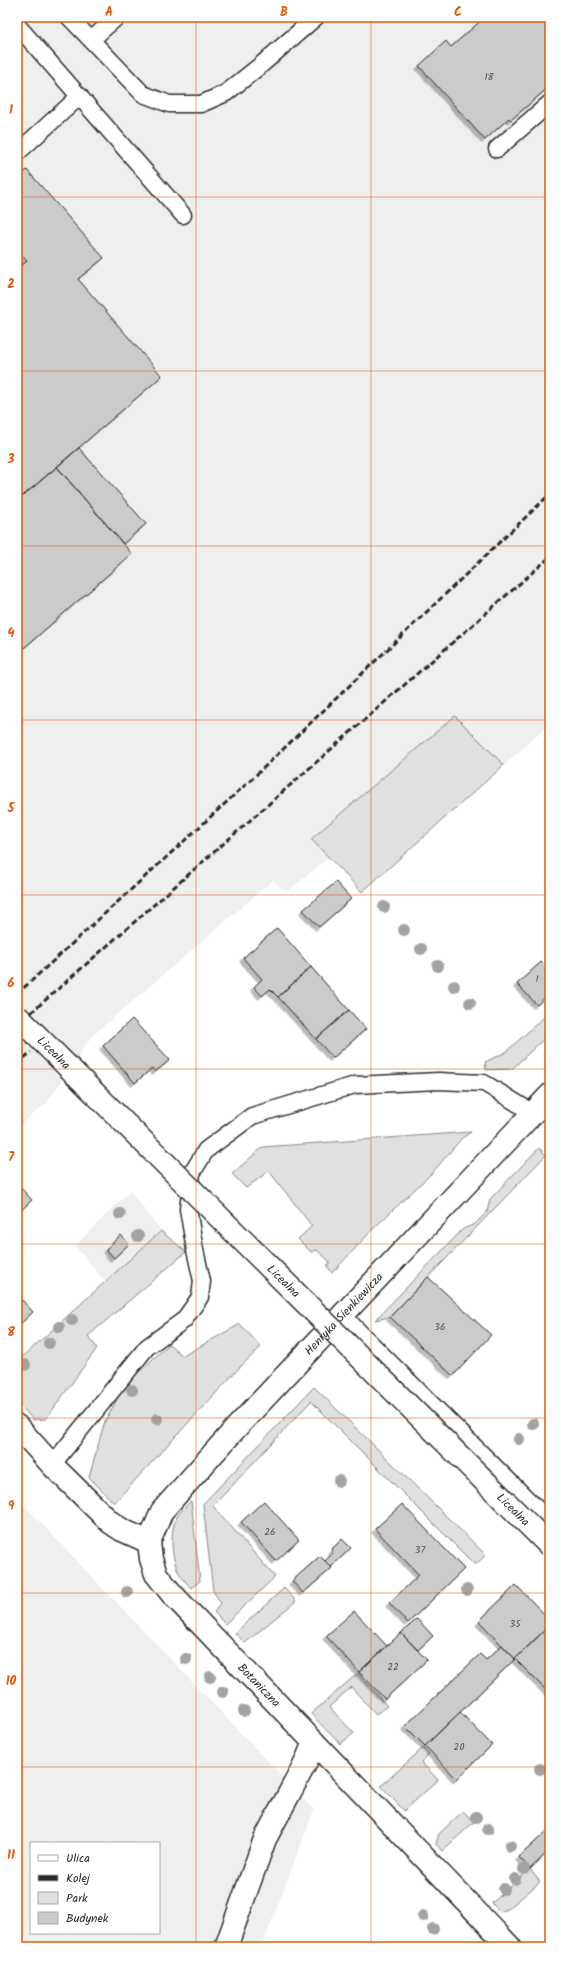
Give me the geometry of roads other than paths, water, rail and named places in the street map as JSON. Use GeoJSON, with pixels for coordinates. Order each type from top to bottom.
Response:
{"type":"FeatureCollection","features":[{"type":"Feature","properties":{"kind":"street","name":"Licealna"},"geometry":{"type":"LineString","coordinates":[[17,1016],[550,1546]]}},
{"type":"Feature","properties":{"kind":"street","name":"Henryka Sienkiewicza"},"geometry":{"type":"LineString","coordinates":[[149,1542],[162,1511],[236,1428],[550,1095]]}},
{"type":"Feature","properties":{"kind":"street","name":"Licealna"},"geometry":{"type":"LineString","coordinates":[[341,1318],[550,1526]]}},
{"type":"Feature","properties":{"kind":"street"},"geometry":{"type":"LineString","coordinates":[[17,1426],[52,1465],[110,1522],[122,1530],[149,1542]]}},
{"type":"Feature","properties":{"kind":"street","name":"Botaniczna"},"geometry":{"type":"LineString","coordinates":[[149,1542],[151,1560],[156,1574],[172,1594],[510,1947]]}},
{"type":"Feature","properties":{"kind":"street"},"geometry":{"type":"LineString","coordinates":[[226,1947],[265,1839],[306,1764],[314,1742]]}},
{"type":"Feature","properties":{"kind":"lane"},"geometry":{"type":"LineString","coordinates":[[69,17],[143,94],[169,104],[201,104],[226,93],[261,66],[316,17]]}},
{"type":"Feature","properties":{"kind":"lane"},"geometry":{"type":"LineString","coordinates":[[92,40],[117,17]]}},
{"type":"Feature","properties":{"kind":"lane"},"geometry":{"type":"LineString","coordinates":[[17,25],[183,215]]}},
{"type":"Feature","properties":{"kind":"lane"},"geometry":{"type":"LineString","coordinates":[[17,153],[80,96]]}},
{"type":"Feature","properties":{"kind":"lane"},"geometry":{"type":"LineString","coordinates":[[497,149],[550,103]]}},
{"type":"Feature","properties":{"kind":"lane"},"geometry":{"type":"LineString","coordinates":[[52,1465],[147,1347],[184,1320],[200,1297],[202,1280],[188,1209],[192,1173],[206,1150],[252,1116],[355,1085],[438,1081],[484,1083],[533,1113]]}},
{"type":"Feature","properties":{"kind":"railway"},"geometry":{"type":"LineString","coordinates":[[17,994],[254,777],[550,494]]}},
{"type":"Feature","properties":{"kind":"railway"},"geometry":{"type":"LineString","coordinates":[[17,1025],[550,557]]}},
{"type":"Feature","properties":{"kind":"railway"},"geometry":{"type":"LineString","coordinates":[[17,1064],[31,1052]]}}]}
